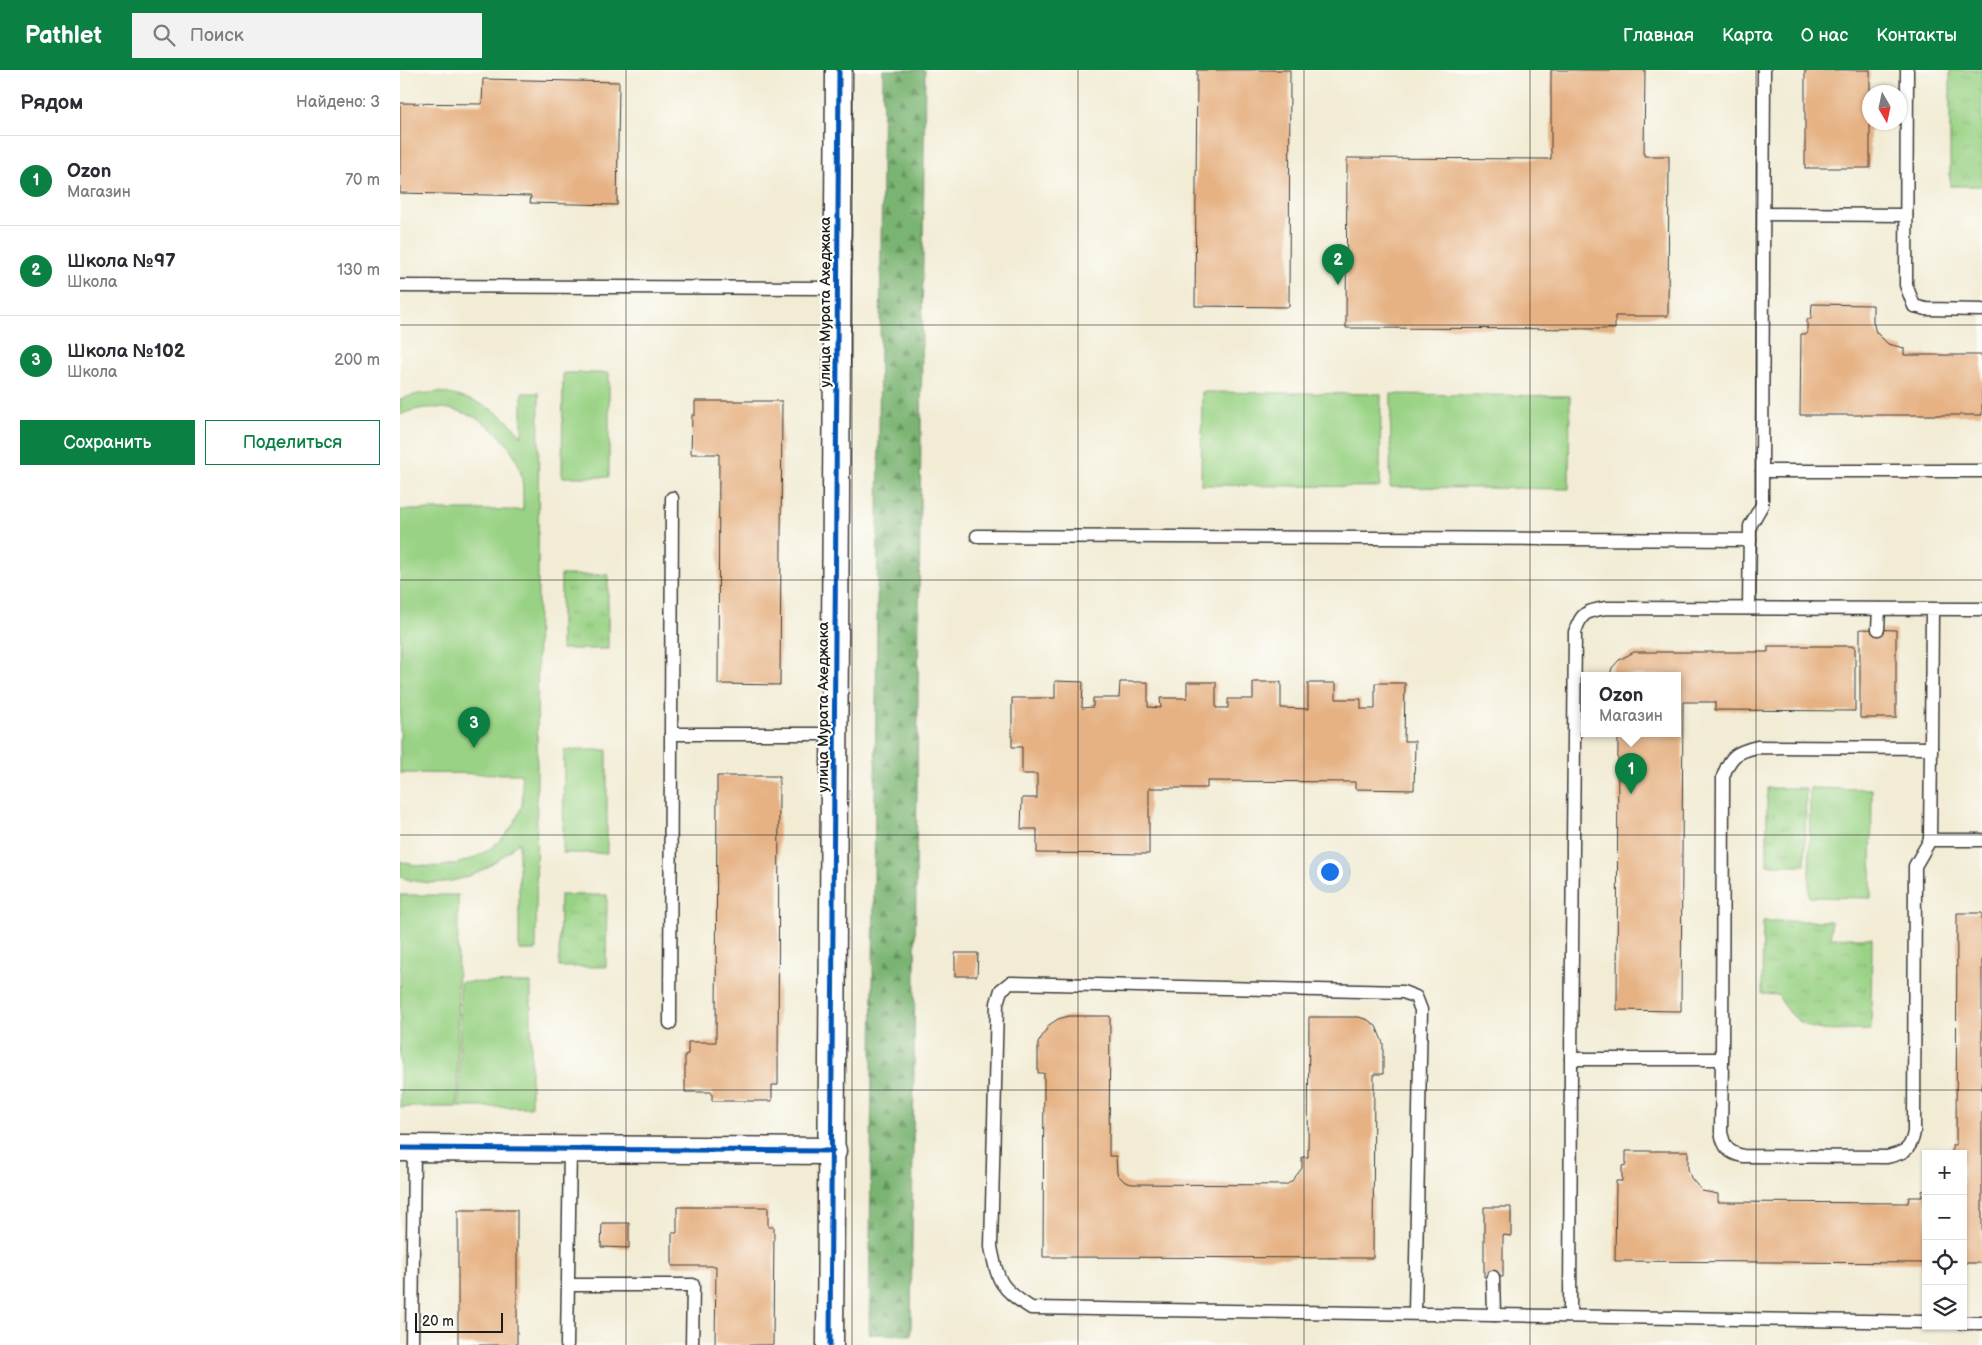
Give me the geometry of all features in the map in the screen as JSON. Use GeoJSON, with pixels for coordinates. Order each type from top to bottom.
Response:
{"type":"FeatureCollection","features":[{"type":"Feature","properties":{"kind":"street","name":"улица Мурата Ахеджака"},"geometry":{"type":"LineString","coordinates":[[830,1345],[833,1150],[839,70]]}},
{"type":"Feature","properties":{"kind":"street"},"geometry":{"type":"LineString","coordinates":[[407,1148],[833,1150]]}},
{"type":"Feature","properties":{"kind":"lane"},"geometry":{"type":"LineString","coordinates":[[1749,608],[1750,526],[1762,505],[1764,70]]}},
{"type":"Feature","properties":{"kind":"lane"},"geometry":{"type":"LineString","coordinates":[[1907,70],[1906,285],[1914,306],[1926,310],[1982,310]]}},
{"type":"Feature","properties":{"kind":"lane"},"geometry":{"type":"LineString","coordinates":[[1764,214],[1906,215]]}},
{"type":"Feature","properties":{"kind":"lane"},"geometry":{"type":"LineString","coordinates":[[400,286],[837,288]]}},
{"type":"Feature","properties":{"kind":"lane"},"geometry":{"type":"LineString","coordinates":[[1762,471],[1982,472]]}},
{"type":"Feature","properties":{"kind":"lane"},"geometry":{"type":"LineString","coordinates":[[670,1023],[672,498]]}},
{"type":"Feature","properties":{"kind":"lane"},"geometry":{"type":"LineString","coordinates":[[977,536],[1750,540]]}},
{"type":"Feature","properties":{"kind":"lane"},"geometry":{"type":"LineString","coordinates":[[1570,1314],[1575,632],[1579,619],[1589,611],[1606,608],[1982,610]]}},
{"type":"Feature","properties":{"kind":"lane"},"geometry":{"type":"LineString","coordinates":[[1878,609],[1878,630]]}},
{"type":"Feature","properties":{"kind":"lane"},"geometry":{"type":"LineString","coordinates":[[1931,748],[1757,747],[1741,751],[1728,761],[1723,777],[1721,1132],[1724,1144],[1731,1153],[1743,1156],[1887,1157],[1904,1153],[1912,1141],[1914,1132],[1915,866],[1930,840],[1931,748],[1932,609]]}},
{"type":"Feature","properties":{"kind":"lane"},"geometry":{"type":"LineString","coordinates":[[671,734],[835,734]]}},
{"type":"Feature","properties":{"kind":"lane"},"geometry":{"type":"LineString","coordinates":[[1930,840],[1982,840]]}},
{"type":"Feature","properties":{"kind":"lane"},"geometry":{"type":"LineString","coordinates":[[1415,1313],[1421,1010],[1416,998],[1403,992],[1010,983],[1001,990],[998,1002],[991,1247],[996,1274],[1007,1292],[1030,1308],[1494,1315],[1570,1314],[1922,1322]]}},
{"type":"Feature","properties":{"kind":"lane"},"geometry":{"type":"LineString","coordinates":[[1571,1059],[1722,1059]]}},
{"type":"Feature","properties":{"kind":"lane"},"geometry":{"type":"LineString","coordinates":[[407,1148],[412,1345]]}},
{"type":"Feature","properties":{"kind":"lane"},"geometry":{"type":"LineString","coordinates":[[568,1345],[570,1149]]}},
{"type":"Feature","properties":{"kind":"lane"},"geometry":{"type":"LineString","coordinates":[[1493,1277],[1494,1315]]}},
{"type":"Feature","properties":{"kind":"lane"},"geometry":{"type":"LineString","coordinates":[[568,1284],[693,1285],[692,1345]]}},
{"type":"Feature","properties":{"kind":"lane"},"geometry":{"type":"LineString","coordinates":[[1967,1323],[1982,1323]]}},
{"type":"Feature","properties":{"kind":"green space"},"geometry":{"type":"Polygon","coordinates":[[[883,70],[925,70],[911,1335],[869,1334],[883,70]]]}},
{"type":"Feature","properties":{"kind":"green space"},"geometry":{"type":"Polygon","coordinates":[[[1950,70],[1982,70],[1982,186],[1950,186],[1950,70]]]}},
{"type":"Feature","properties":{"kind":"green space"},"geometry":{"type":"Polygon","coordinates":[[[563,373],[609,373],[609,477],[562,477],[563,373]]]}},
{"type":"Feature","properties":{"kind":"green space"},"geometry":{"type":"Polygon","coordinates":[[[439,392],[474,401],[485,406],[505,419],[522,437],[522,393],[539,393],[536,950],[519,950],[519,841],[494,863],[465,877],[433,883],[400,877],[400,861],[436,866],[454,864],[471,859],[487,851],[513,825],[521,808],[522,800],[521,774],[400,773],[400,510],[523,510],[522,479],[517,461],[497,433],[483,422],[468,414],[451,409],[417,409],[400,415],[400,399],[418,394],[439,392]]]}},
{"type":"Feature","properties":{"kind":"green space"},"geometry":{"type":"Polygon","coordinates":[[[1202,392],[1381,394],[1380,487],[1201,485],[1202,392]]]}},
{"type":"Feature","properties":{"kind":"green space"},"geometry":{"type":"Polygon","coordinates":[[[1391,394],[1570,396],[1569,489],[1390,487],[1391,394]]]}},
{"type":"Feature","properties":{"kind":"green space"},"geometry":{"type":"Polygon","coordinates":[[[561,575],[608,575],[608,649],[561,649],[561,575]]]}},
{"type":"Feature","properties":{"kind":"green space"},"geometry":{"type":"Polygon","coordinates":[[[564,750],[607,750],[607,853],[563,853],[564,750]]]}},
{"type":"Feature","properties":{"kind":"green space"},"geometry":{"type":"Polygon","coordinates":[[[1767,788],[1806,788],[1805,865],[1767,865],[1767,788]]]}},
{"type":"Feature","properties":{"kind":"green space"},"geometry":{"type":"Polygon","coordinates":[[[1810,788],[1872,789],[1871,898],[1809,897],[1810,788]]]}},
{"type":"Feature","properties":{"kind":"green space"},"geometry":{"type":"Polygon","coordinates":[[[400,895],[458,895],[457,1107],[400,1107],[400,895]]]}},
{"type":"Feature","properties":{"kind":"green space"},"geometry":{"type":"Polygon","coordinates":[[[560,895],[607,895],[606,967],[559,967],[560,895]]]}},
{"type":"Feature","properties":{"kind":"green space"},"geometry":{"type":"Polygon","coordinates":[[[1763,921],[1831,921],[1831,938],[1872,938],[1871,1030],[1829,1031],[1817,1029],[1796,1019],[1778,995],[1762,994],[1763,921]]]}},
{"type":"Feature","properties":{"kind":"green space"},"geometry":{"type":"Polygon","coordinates":[[[460,982],[531,983],[531,1107],[459,1107],[460,982]]]}},
{"type":"Feature","properties":{"kind":"building"},"geometry":{"type":"Polygon","coordinates":[[[1197,70],[1290,70],[1289,307],[1195,306],[1197,70]]]}},
{"type":"Feature","properties":{"kind":"building"},"geometry":{"type":"Polygon","coordinates":[[[1551,70],[1645,70],[1644,156],[1669,156],[1668,316],[1615,316],[1615,329],[1346,328],[1347,158],[1551,159],[1551,70]]]}},
{"type":"Feature","properties":{"kind":"building"},"geometry":{"type":"Polygon","coordinates":[[[1805,70],[1870,70],[1870,85],[1862,85],[1862,130],[1870,130],[1870,168],[1805,168],[1805,70]]]}},
{"type":"Feature","properties":{"kind":"building"},"geometry":{"type":"Polygon","coordinates":[[[483,79],[619,82],[617,205],[530,203],[531,196],[400,193],[400,103],[482,104],[483,79]]]}},
{"type":"Feature","properties":{"kind":"building"},"geometry":{"type":"Polygon","coordinates":[[[1812,304],[1873,305],[1873,322],[1876,332],[1888,344],[1904,348],[1904,355],[1982,355],[1982,415],[1800,415],[1801,334],[1807,334],[1807,319],[1811,319],[1812,304]]]}},
{"type":"Feature","properties":{"kind":"building"},"geometry":{"type":"Polygon","coordinates":[[[695,401],[782,401],[780,685],[718,684],[719,454],[691,454],[692,415],[695,415],[695,401]]]}},
{"type":"Feature","properties":{"kind":"building"},"geometry":{"type":"Polygon","coordinates":[[[1860,629],[1896,630],[1896,718],[1860,718],[1860,629]]]}},
{"type":"Feature","properties":{"kind":"building"},"geometry":{"type":"Polygon","coordinates":[[[1768,646],[1855,646],[1855,711],[1715,710],[1715,702],[1683,702],[1681,1011],[1617,1010],[1618,737],[1681,737],[1681,672],[1611,672],[1612,668],[1619,660],[1634,652],[1768,652],[1768,646]]]}},
{"type":"Feature","properties":{"kind":"building"},"geometry":{"type":"Polygon","coordinates":[[[1055,681],[1083,682],[1082,708],[1093,707],[1093,698],[1119,698],[1120,682],[1148,682],[1148,707],[1161,708],[1160,698],[1187,698],[1187,682],[1216,682],[1216,708],[1228,708],[1228,699],[1253,699],[1253,682],[1281,682],[1281,708],[1308,709],[1308,683],[1336,683],[1336,699],[1361,699],[1361,709],[1375,709],[1375,683],[1405,683],[1404,741],[1415,741],[1414,790],[1355,789],[1355,782],[1207,781],[1207,788],[1149,788],[1149,854],[1037,853],[1037,829],[1021,829],[1022,798],[1037,798],[1037,774],[1022,774],[1022,747],[1012,747],[1012,698],[1055,698],[1055,681]]]}},
{"type":"Feature","properties":{"kind":"building"},"geometry":{"type":"Polygon","coordinates":[[[717,776],[779,776],[778,1085],[772,1085],[772,1101],[712,1101],[712,1092],[685,1092],[685,1055],[688,1054],[688,1042],[716,1042],[717,776]]]}},
{"type":"Feature","properties":{"kind":"building"},"geometry":{"type":"Polygon","coordinates":[[[1957,913],[1982,913],[1982,1263],[1967,1263],[1967,1150],[1952,1150],[1952,1145],[1956,1145],[1957,913]]]}},
{"type":"Feature","properties":{"kind":"building"},"geometry":{"type":"Polygon","coordinates":[[[955,953],[978,953],[977,976],[955,976],[955,953]]]}},
{"type":"Feature","properties":{"kind":"building"},"geometry":{"type":"Polygon","coordinates":[[[1069,1016],[1110,1016],[1109,1156],[1116,1156],[1117,1174],[1125,1182],[1132,1184],[1286,1185],[1292,1181],[1302,1168],[1302,1157],[1308,1157],[1309,1017],[1359,1017],[1368,1020],[1376,1026],[1383,1043],[1383,1074],[1374,1074],[1373,1258],[1043,1257],[1044,1073],[1038,1073],[1038,1043],[1049,1025],[1058,1019],[1069,1016]]]}},
{"type":"Feature","properties":{"kind":"building"},"geometry":{"type":"Polygon","coordinates":[[[1626,1151],[1688,1151],[1688,1169],[1691,1178],[1702,1191],[1718,1194],[1718,1202],[1908,1203],[1909,1197],[1922,1197],[1922,1263],[1615,1261],[1616,1181],[1622,1181],[1622,1166],[1626,1165],[1626,1151]]]}},
{"type":"Feature","properties":{"kind":"building"},"geometry":{"type":"Polygon","coordinates":[[[677,1207],[768,1207],[768,1227],[774,1227],[773,1345],[715,1345],[716,1266],[672,1266],[672,1233],[677,1233],[677,1207]]]}},
{"type":"Feature","properties":{"kind":"building"},"geometry":{"type":"Polygon","coordinates":[[[1484,1207],[1511,1207],[1511,1236],[1503,1235],[1503,1277],[1484,1277],[1484,1207]]]}},
{"type":"Feature","properties":{"kind":"building"},"geometry":{"type":"Polygon","coordinates":[[[458,1210],[517,1210],[517,1345],[458,1345],[458,1210]]]}},
{"type":"Feature","properties":{"kind":"building"},"geometry":{"type":"Polygon","coordinates":[[[602,1223],[629,1223],[629,1248],[601,1247],[602,1223]]]}},
{"type":"Feature","properties":{"kind":"cycle path"},"geometry":{"type":"LineString","coordinates":[[830,1345],[839,70]]}},
{"type":"Feature","properties":{"kind":"cycle path"},"geometry":{"type":"LineString","coordinates":[[400,1148],[833,1151]]}},
{"type":"Feature","properties":{"kind":"place","name":"Школа №97"},"geometry":{"type":"Point","coordinates":[1338,285]}},
{"type":"Feature","properties":{"kind":"place","name":"Школа №102"},"geometry":{"type":"Point","coordinates":[474,748]}},
{"type":"Feature","properties":{"kind":"place","name":"Ozon"},"geometry":{"type":"Point","coordinates":[1631,794]}}]}
